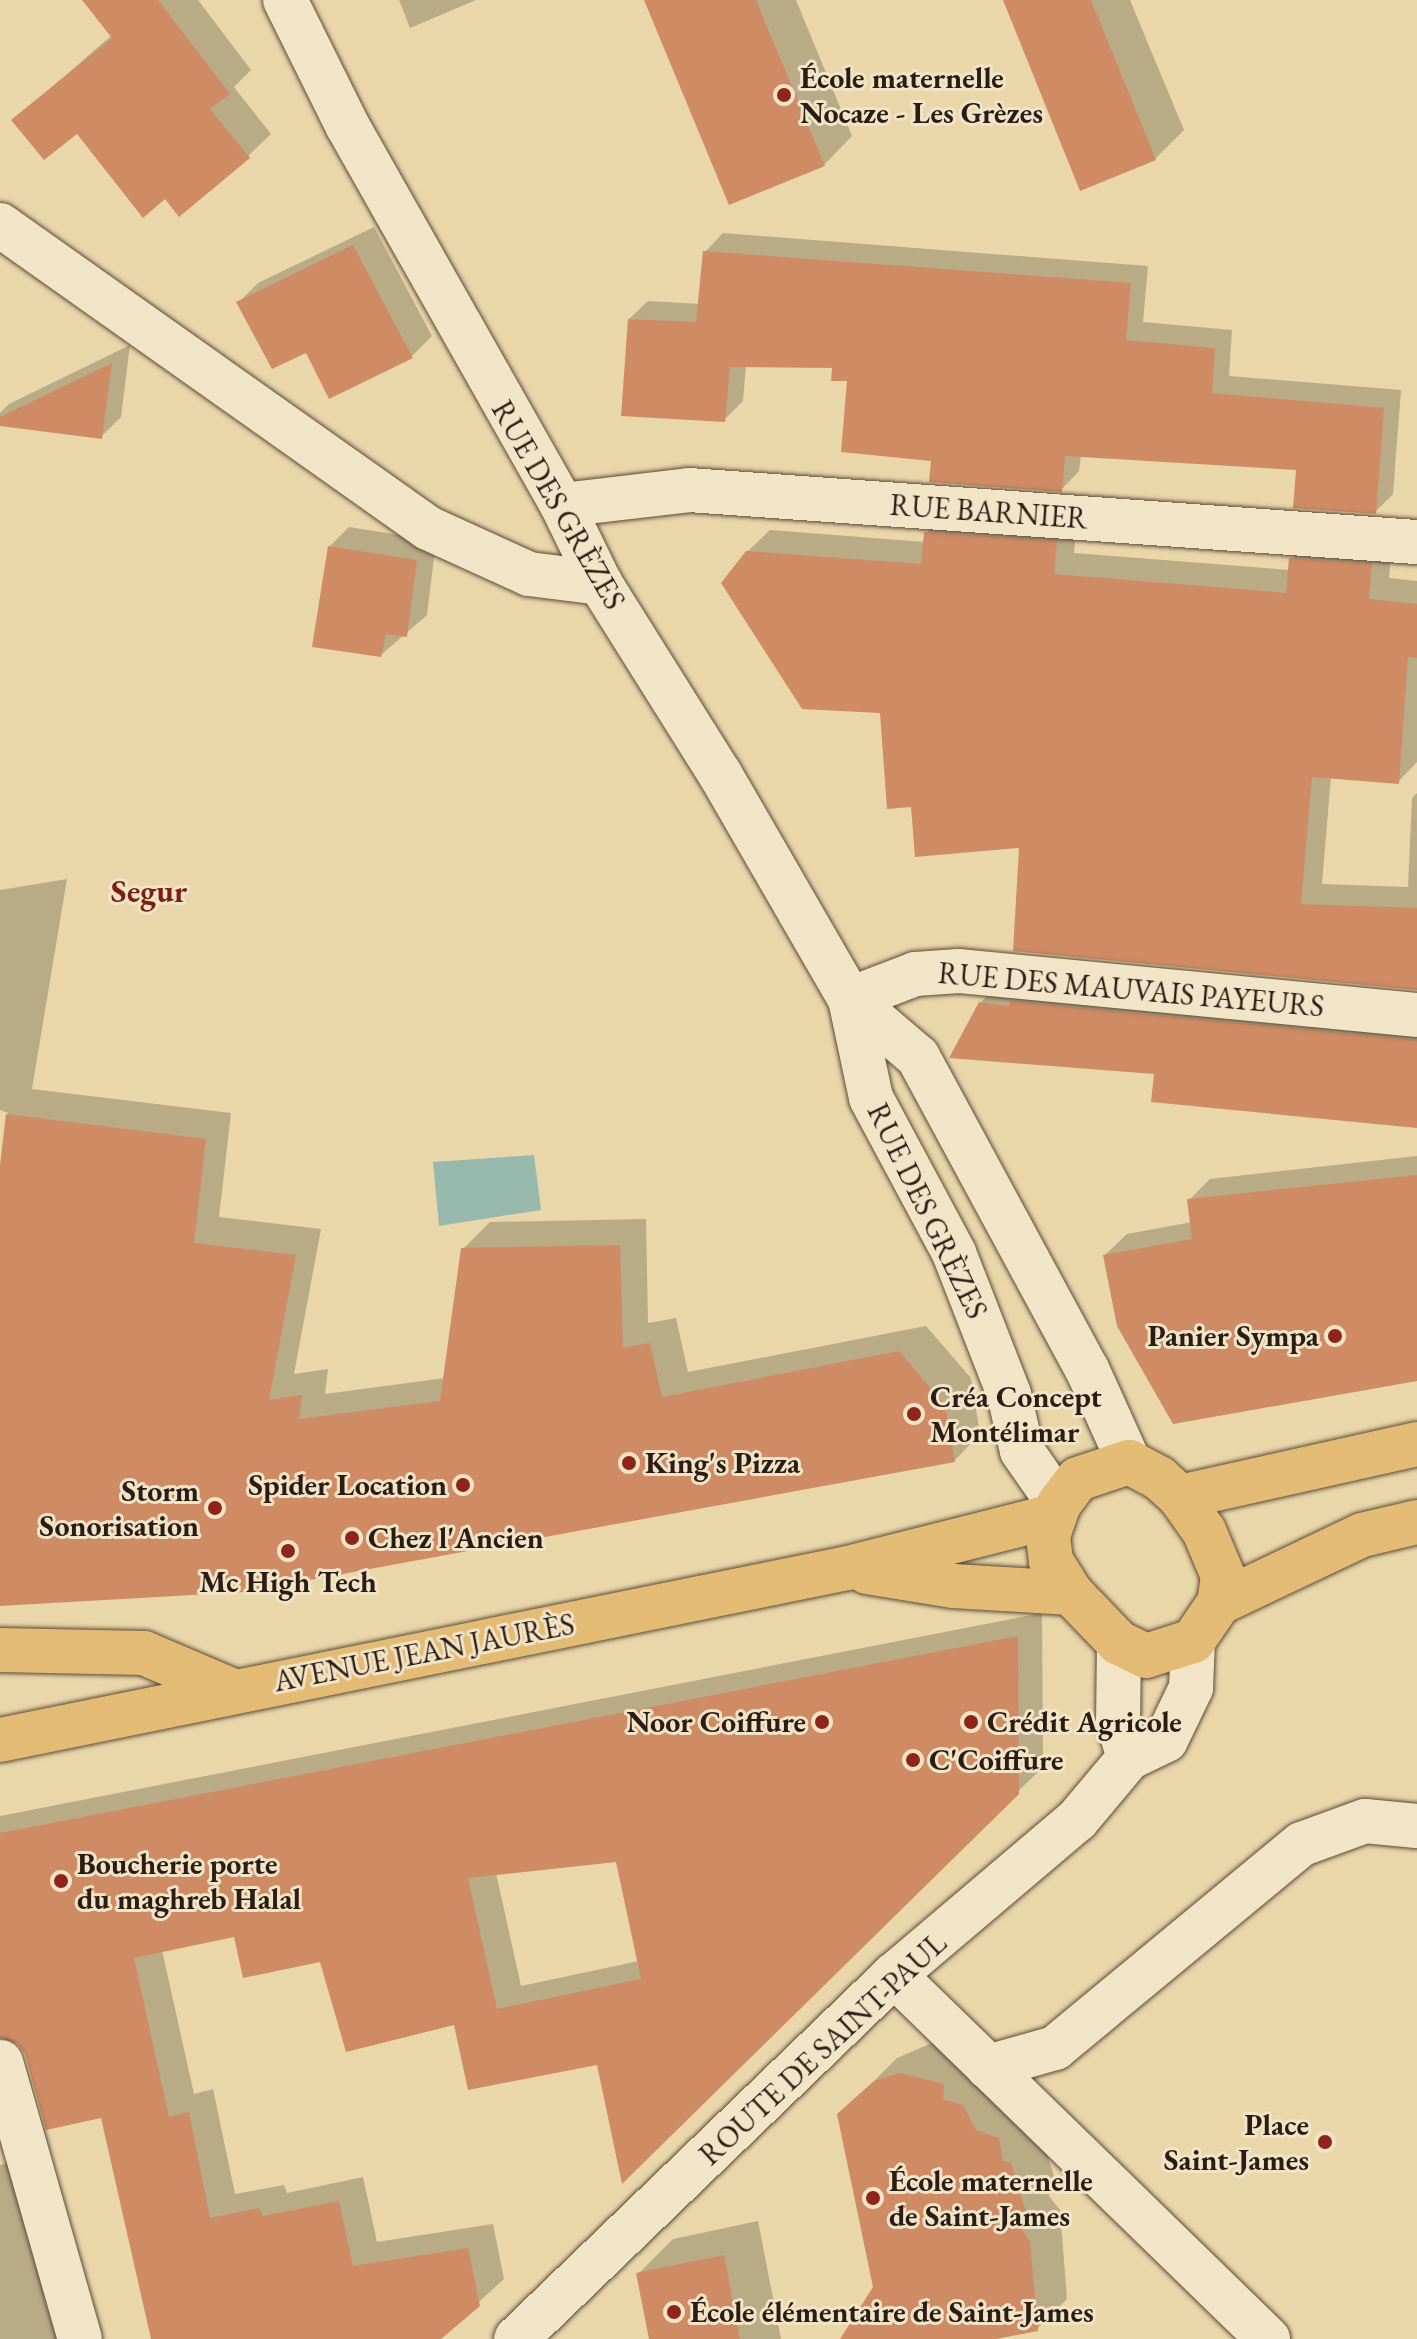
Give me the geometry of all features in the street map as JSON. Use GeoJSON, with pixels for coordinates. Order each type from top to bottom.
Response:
{"type":"FeatureCollection","features":[{"type":"Feature","properties":{"kind":"main road"},"geometry":{"type":"LineString","coordinates":[[1180,1497],[1417,1444]]}},
{"type":"Feature","properties":{"kind":"main road"},"geometry":{"type":"LineString","coordinates":[[1129,1462],[1159,1478],[1180,1497],[1204,1531],[1223,1576],[1219,1603],[1193,1641],[1146,1656],[1119,1643],[1071,1593],[1051,1561],[1048,1536],[1056,1510],[1078,1479],[1129,1462]]}},
{"type":"Feature","properties":{"kind":"main road","name":"AVENUE JEAN JAURÈS"},"geometry":{"type":"LineString","coordinates":[[0,1740],[848,1568],[1056,1510]]}},
{"type":"Feature","properties":{"kind":"main road"},"geometry":{"type":"LineString","coordinates":[[1219,1603],[1362,1535],[1417,1522]]}},
{"type":"Feature","properties":{"kind":"main road","name":"AVENUE JEAN JAURÈS"},"geometry":{"type":"LineString","coordinates":[[848,1568],[953,1586],[1071,1593]]}},
{"type":"Feature","properties":{"kind":"main road"},"geometry":{"type":"LineString","coordinates":[[0,1650],[144,1653],[233,1691]]}},
{"type":"Feature","properties":{"kind":"street","name":"RUE DES GRÈZES"},"geometry":{"type":"LineString","coordinates":[[285,0],[362,152],[562,505],[600,583],[720,774],[850,999],[871,1098],[954,1253],[1009,1394],[1022,1451],[1056,1510]]}},
{"type":"Feature","properties":{"kind":"street"},"geometry":{"type":"LineString","coordinates":[[0,225],[428,528],[529,574],[600,583]]}},
{"type":"Feature","properties":{"kind":"street","name":"RUE BARNIER"},"geometry":{"type":"LineString","coordinates":[[562,505],[689,490],[1417,542]]}},
{"type":"Feature","properties":{"kind":"street","name":"RUE DES MAUVAIS PAYEURS"},"geometry":{"type":"LineString","coordinates":[[850,999],[915,974],[959,971],[1417,1015]]}},
{"type":"Feature","properties":{"kind":"street","name":"RUE DES GRÈZES"},"geometry":{"type":"LineString","coordinates":[[850,999],[918,1057],[1087,1369],[1129,1462]]}},
{"type":"Feature","properties":{"kind":"street","name":"ROUTE DE SAINT-PAUL"},"geometry":{"type":"LineString","coordinates":[[516,2339],[894,1975],[1077,1820],[1129,1758],[1166,1740],[1191,1688],[1193,1641]]}},
{"type":"Feature","properties":{"kind":"street"},"geometry":{"type":"LineString","coordinates":[[1119,1643],[1118,1722],[1129,1758]]}},
{"type":"Feature","properties":{"kind":"street"},"geometry":{"type":"LineString","coordinates":[[988,2067],[1055,2048],[1302,1844],[1365,1821],[1417,1826]]}},
{"type":"Feature","properties":{"kind":"street"},"geometry":{"type":"LineString","coordinates":[[894,1975],[1268,2339]]}},
{"type":"Feature","properties":{"kind":"street"},"geometry":{"type":"LineString","coordinates":[[1,2062],[80,2339]]}},
{"type":"Feature","properties":{"kind":"water"},"geometry":{"type":"Polygon","coordinates":[[[534,1155],[541,1210],[439,1226],[433,1162],[534,1155]]]}},
{"type":"Feature","properties":{"kind":"building"},"geometry":{"type":"Polygon","coordinates":[[[82,0],[158,0],[230,94],[210,109],[250,158],[179,217],[165,199],[143,218],[77,134],[44,160],[11,120],[112,38],[82,0]]]}},
{"type":"Feature","properties":{"kind":"building"},"geometry":{"type":"Polygon","coordinates":[[[644,0],[756,0],[825,166],[729,205],[644,0]]]}},
{"type":"Feature","properties":{"kind":"building"},"geometry":{"type":"Polygon","coordinates":[[[1003,0],[1091,0],[1156,160],[1080,191],[1003,0]]]}},
{"type":"Feature","properties":{"kind":"building"},"geometry":{"type":"Polygon","coordinates":[[[353,245],[413,358],[329,399],[306,353],[272,369],[236,302],[353,245]]]}},
{"type":"Feature","properties":{"kind":"building"},"geometry":{"type":"Polygon","coordinates":[[[703,251],[1131,283],[1126,340],[1215,348],[1212,393],[1384,408],[1376,514],[1293,508],[1296,470],[1065,456],[1062,492],[929,482],[931,461],[841,452],[847,381],[831,381],[832,368],[730,367],[725,422],[621,416],[628,319],[696,322],[703,251]]]}},
{"type":"Feature","properties":{"kind":"building"},"geometry":{"type":"Polygon","coordinates":[[[112,363],[102,439],[0,426],[0,417],[112,363]]]}},
{"type":"Feature","properties":{"kind":"building"},"geometry":{"type":"Polygon","coordinates":[[[924,532],[1057,541],[1054,574],[1286,593],[1289,558],[1372,564],[1369,599],[1417,604],[1417,658],[1408,657],[1399,784],[1312,777],[1301,904],[1417,908],[1417,990],[1013,951],[1019,848],[915,857],[911,807],[887,809],[880,713],[802,709],[721,583],[746,551],[921,564],[924,532]]]}},
{"type":"Feature","properties":{"kind":"building"},"geometry":{"type":"Polygon","coordinates":[[[328,546],[417,560],[407,637],[386,634],[381,657],[312,647],[328,546]]]}},
{"type":"Feature","properties":{"kind":"building"},"geometry":{"type":"Polygon","coordinates":[[[1010,1001],[1417,1040],[1417,1128],[1151,1102],[1154,1074],[949,1058],[979,1002],[1009,1006],[1010,1001]]]}},
{"type":"Feature","properties":{"kind":"building"},"geometry":{"type":"Polygon","coordinates":[[[6,1114],[206,1139],[194,1243],[296,1255],[269,1400],[302,1395],[299,1419],[440,1401],[461,1248],[620,1245],[623,1348],[650,1343],[662,1397],[899,1351],[945,1405],[955,1462],[244,1592],[0,1606],[0,1165],[6,1114]]]}},
{"type":"Feature","properties":{"kind":"building"},"geometry":{"type":"Polygon","coordinates":[[[1417,1175],[1417,1381],[1173,1424],[1117,1326],[1103,1255],[1192,1239],[1187,1199],[1417,1175]]]}},
{"type":"Feature","properties":{"kind":"building"},"geometry":{"type":"Polygon","coordinates":[[[1018,1636],[1019,1794],[622,2184],[597,2065],[468,2090],[454,2025],[346,2052],[320,1962],[243,1978],[234,1937],[134,1958],[169,2117],[189,2112],[210,2218],[259,2208],[263,2216],[339,2201],[353,2266],[468,2248],[480,2306],[441,2339],[151,2339],[101,2118],[46,2130],[25,2054],[18,2044],[0,2038],[0,1833],[1018,1636]],[[616,1862],[468,1878],[497,2009],[641,1979],[616,1862]]]}},
{"type":"Feature","properties":{"kind":"building"},"geometry":{"type":"Polygon","coordinates":[[[900,2073],[944,2084],[943,2099],[963,2105],[976,2130],[999,2138],[1003,2161],[1011,2163],[1027,2215],[1020,2227],[1030,2241],[1038,2331],[996,2339],[840,2339],[873,2287],[837,2114],[874,2081],[900,2073]]]}},
{"type":"Feature","properties":{"kind":"building","name":"École élémentaire de Saint-James"},"geometry":{"type":"Polygon","coordinates":[[[724,2255],[740,2339],[649,2339],[636,2273],[724,2255]]]}},
{"type":"Feature","properties":{"kind":"place","name":"École maternelle Nocaze - Les Grèzes"},"geometry":{"type":"Point","coordinates":[784,95]}},
{"type":"Feature","properties":{"kind":"place","name":"Panier Sympa"},"geometry":{"type":"Point","coordinates":[1335,1336]}},
{"type":"Feature","properties":{"kind":"place","name":"Créa Concept Montélimar"},"geometry":{"type":"Point","coordinates":[914,1414]}},
{"type":"Feature","properties":{"kind":"place","name":"King's Pizza"},"geometry":{"type":"Point","coordinates":[629,1463]}},
{"type":"Feature","properties":{"kind":"place","name":"Spider Location"},"geometry":{"type":"Point","coordinates":[463,1485]}},
{"type":"Feature","properties":{"kind":"place","name":"Storm Sonorisation"},"geometry":{"type":"Point","coordinates":[215,1508]}},
{"type":"Feature","properties":{"kind":"place","name":"Chez l'Ancien"},"geometry":{"type":"Point","coordinates":[352,1538]}},
{"type":"Feature","properties":{"kind":"place","name":"Mc High Tech"},"geometry":{"type":"Point","coordinates":[288,1551]}},
{"type":"Feature","properties":{"kind":"place","name":"Noor Coiffure"},"geometry":{"type":"Point","coordinates":[822,1722]}},
{"type":"Feature","properties":{"kind":"place","name":"Crédit Agricole"},"geometry":{"type":"Point","coordinates":[971,1722]}},
{"type":"Feature","properties":{"kind":"place","name":"C'Coiffure"},"geometry":{"type":"Point","coordinates":[913,1760]}},
{"type":"Feature","properties":{"kind":"place","name":"Boucherie porte du maghreb Halal"},"geometry":{"type":"Point","coordinates":[61,1881]}},
{"type":"Feature","properties":{"kind":"place","name":"Place Saint-James"},"geometry":{"type":"Point","coordinates":[1325,2142]}},
{"type":"Feature","properties":{"kind":"place","name":"École maternelle de Saint-James"},"geometry":{"type":"Point","coordinates":[873,2198]}},
{"type":"Feature","properties":{"kind":"place","name":"École élémentaire de Saint-James"},"geometry":{"type":"Point","coordinates":[674,2312]}},
{"type":"Feature","properties":{"kind":"district","name":"Segur"},"geometry":{"type":"Point","coordinates":[149,891]}}]}
